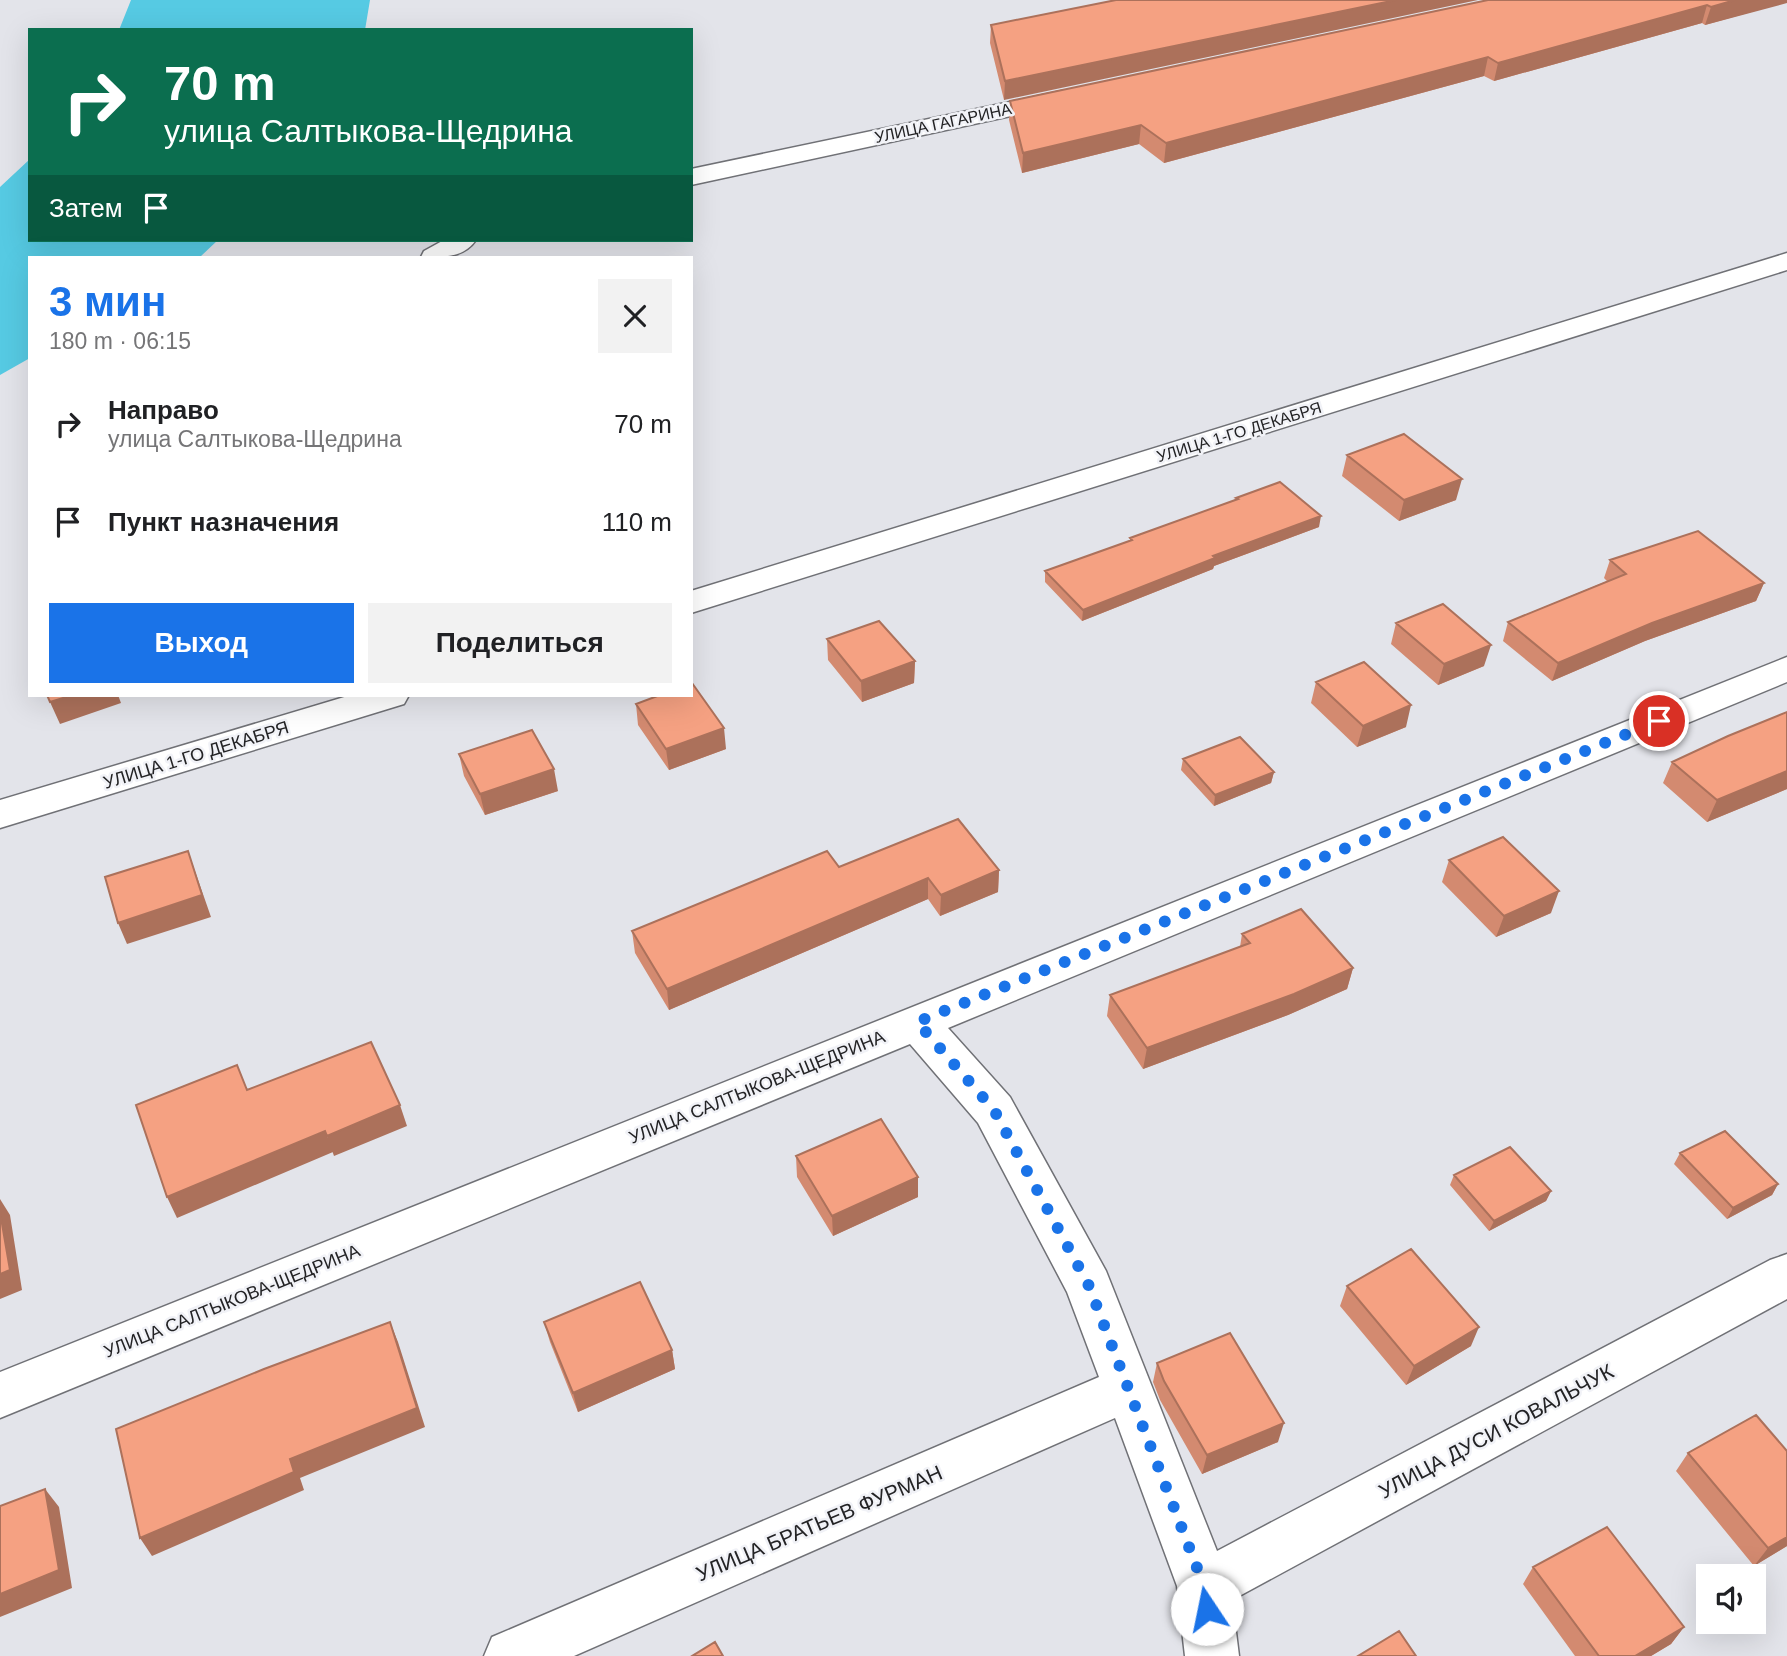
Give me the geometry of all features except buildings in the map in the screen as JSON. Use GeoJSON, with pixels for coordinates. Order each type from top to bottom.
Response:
{"type":"FeatureCollection","features":[{"type":"Feature","properties":{"kind":"street","name":"УЛИЦА ГАГАРИНА"},"geometry":{"type":"LineString","coordinates":[[693,177],[1087,93]]}},
{"type":"Feature","properties":{"kind":"street"},"geometry":{"type":"LineString","coordinates":[[436,256],[460,242]]}},
{"type":"Feature","properties":{"kind":"street","name":"УЛИЦА 1-ГО ДЕКАБРЯ"},"geometry":{"type":"LineString","coordinates":[[693,601],[1787,261]]}},
{"type":"Feature","properties":{"kind":"street","name":"УЛИЦА САЛТЫКОВА-ЩЕДРИНА"},"geometry":{"type":"LineString","coordinates":[[0,1395],[1787,669]]}},
{"type":"Feature","properties":{"kind":"street","name":"УЛИЦА 1-ГО ДЕКАБРЯ"},"geometry":{"type":"LineString","coordinates":[[0,814],[384,697]]}},
{"type":"Feature","properties":{"kind":"street"},"geometry":{"type":"LineString","coordinates":[[917,1022],[994,1110],[1089,1286],[1204,1586],[1212,1656]]}},
{"type":"Feature","properties":{"kind":"street","name":"УЛИЦА ДУСИ КОВАЛЬЧУК"},"geometry":{"type":"LineString","coordinates":[[1204,1586],[1787,1275]]}},
{"type":"Feature","properties":{"kind":"street","name":"УЛИЦА БРАТЬЕВ ФУРМАН"},"geometry":{"type":"LineString","coordinates":[[511,1656],[1127,1389]]}},
{"type":"Feature","properties":{"kind":"water"},"geometry":{"type":"Polygon","coordinates":[[[131,0],[370,0],[365,28],[120,28],[131,0]]]}},
{"type":"Feature","properties":{"kind":"water"},"geometry":{"type":"Polygon","coordinates":[[[28,161],[28,242],[216,242],[201,256],[28,256],[28,359],[0,375],[0,187],[28,161]]]}},
{"type":"Feature","properties":{"kind":"route"},"geometry":{"type":"LineString","coordinates":[[1207,1609],[1204,1586],[1089,1286],[994,1110],[917,1022],[1659,721]]}}]}
